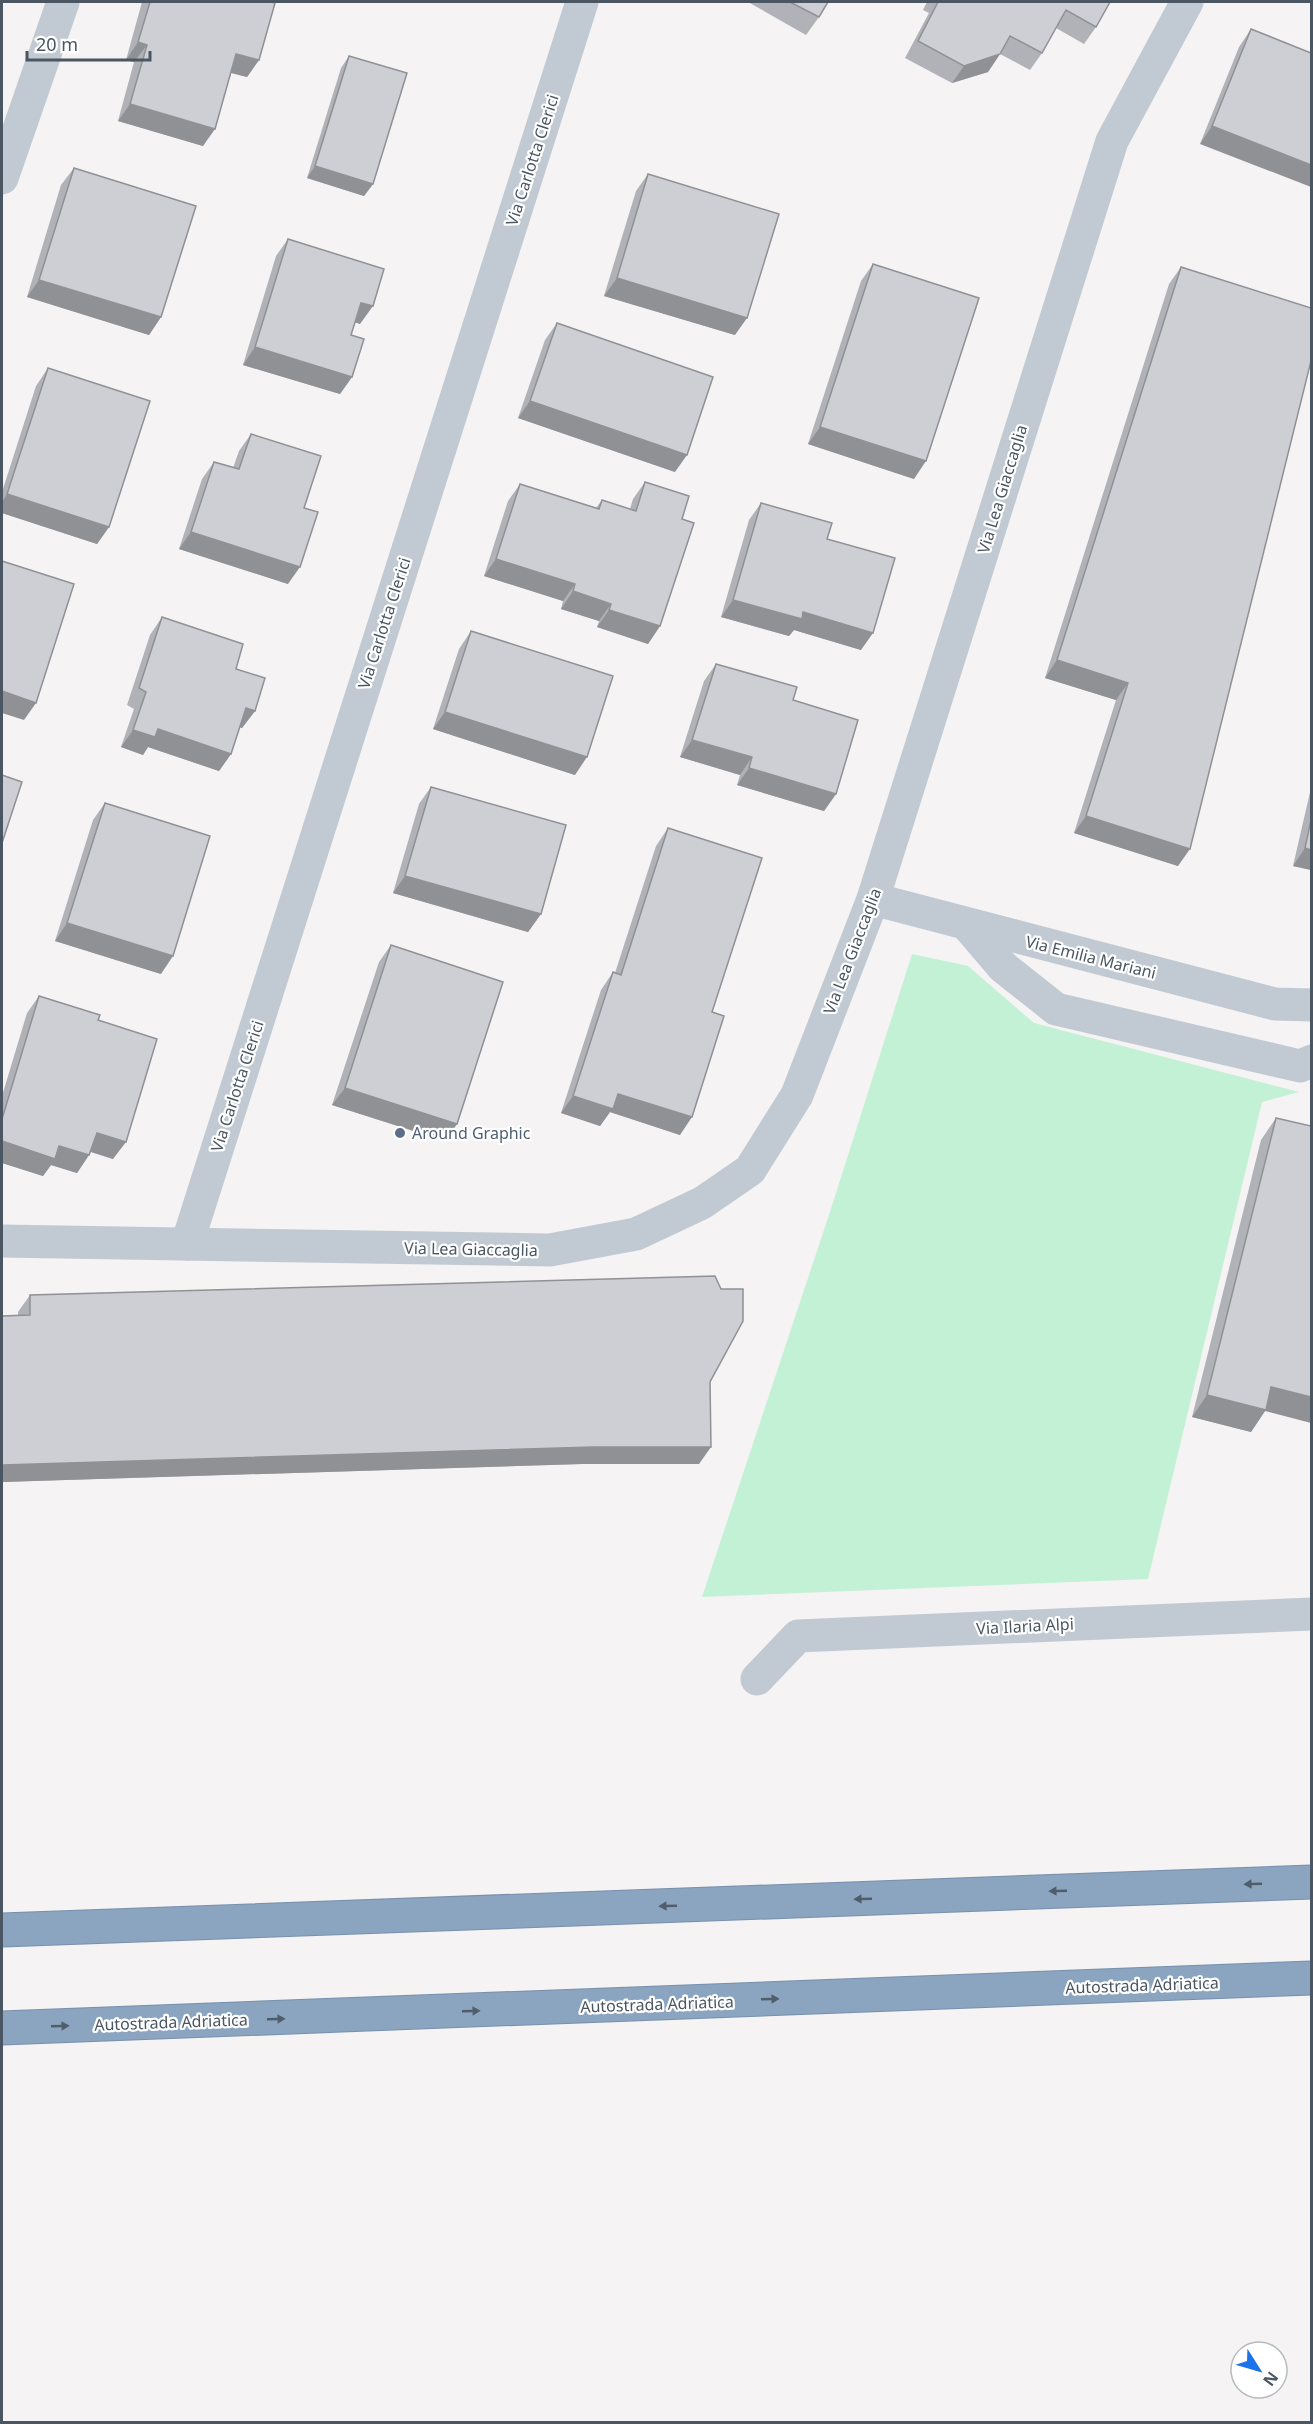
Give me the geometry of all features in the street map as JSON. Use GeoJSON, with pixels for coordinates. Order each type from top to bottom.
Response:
{"type":"FeatureCollection","features":[{"type":"Feature","properties":{"kind":"highway"},"geometry":{"type":"LineString","coordinates":[[2,1930],[1311,1882]]}},
{"type":"Feature","properties":{"kind":"highway","name":"Autostrada Adriatica"},"geometry":{"type":"LineString","coordinates":[[2,2028],[1311,1978]]}},
{"type":"Feature","properties":{"kind":"street"},"geometry":{"type":"LineString","coordinates":[[2,178],[63,2]]}},
{"type":"Feature","properties":{"kind":"street","name":"Via Carlotta Clerici"},"geometry":{"type":"LineString","coordinates":[[187,1244],[582,2]]}},
{"type":"Feature","properties":{"kind":"street","name":"Via Lea Giaccaglia"},"geometry":{"type":"LineString","coordinates":[[2,1241],[550,1250],[636,1234],[702,1203],[750,1170],[797,1095],[873,899],[1112,141],[1187,2]]}},
{"type":"Feature","properties":{"kind":"street","name":"Via Emilia Mariani"},"geometry":{"type":"LineString","coordinates":[[873,899],[968,926],[1275,1004],[1311,1005]]}},
{"type":"Feature","properties":{"kind":"street"},"geometry":{"type":"LineString","coordinates":[[968,926],[1003,967],[1056,1009],[1300,1066],[1311,1061]]}},
{"type":"Feature","properties":{"kind":"street","name":"Via Ilaria Alpi"},"geometry":{"type":"LineString","coordinates":[[757,1680],[798,1636],[1311,1614]]}},
{"type":"Feature","properties":{"kind":"green space"},"geometry":{"type":"Polygon","coordinates":[[[912,954],[968,966],[1034,1023],[1299,1092],[1262,1102],[1148,1579],[702,1597],[830,1212],[912,954]]]}},
{"type":"Feature","properties":{"kind":"building"},"geometry":{"type":"Polygon","coordinates":[[[150,2],[275,3],[259,60],[236,54],[215,129],[130,104],[147,45],[138,42],[150,2]]]}},
{"type":"Feature","properties":{"kind":"building"},"geometry":{"type":"Polygon","coordinates":[[[790,2],[828,2],[819,17],[790,2]]]}},
{"type":"Feature","properties":{"kind":"building"},"geometry":{"type":"Polygon","coordinates":[[[938,2],[1110,2],[1096,27],[1066,10],[1042,53],[1010,36],[1000,54],[964,66],[918,41],[938,2]]]}},
{"type":"Feature","properties":{"kind":"building"},"geometry":{"type":"Polygon","coordinates":[[[1251,29],[1311,53],[1311,165],[1212,126],[1251,29]]]}},
{"type":"Feature","properties":{"kind":"building"},"geometry":{"type":"Polygon","coordinates":[[[349,56],[407,73],[373,184],[315,166],[349,56]]]}},
{"type":"Feature","properties":{"kind":"building"},"geometry":{"type":"Polygon","coordinates":[[[74,168],[196,206],[161,317],[39,280],[74,168]]]}},
{"type":"Feature","properties":{"kind":"building"},"geometry":{"type":"Polygon","coordinates":[[[648,174],[779,214],[747,318],[617,278],[648,174]]]}},
{"type":"Feature","properties":{"kind":"building"},"geometry":{"type":"Polygon","coordinates":[[[288,239],[384,269],[373,306],[361,303],[351,335],[364,339],[352,377],[255,347],[288,239]]]}},
{"type":"Feature","properties":{"kind":"building"},"geometry":{"type":"Polygon","coordinates":[[[873,264],[979,298],[926,461],[820,427],[873,264]]]}},
{"type":"Feature","properties":{"kind":"building"},"geometry":{"type":"Polygon","coordinates":[[[1181,267],[1311,308],[1311,361],[1190,849],[1086,816],[1128,683],[1057,660],[1181,267]]]}},
{"type":"Feature","properties":{"kind":"building"},"geometry":{"type":"Polygon","coordinates":[[[557,323],[713,377],[687,455],[530,401],[557,323]]]}},
{"type":"Feature","properties":{"kind":"building"},"geometry":{"type":"Polygon","coordinates":[[[48,368],[150,401],[109,527],[7,494],[48,368]]]}},
{"type":"Feature","properties":{"kind":"building"},"geometry":{"type":"Polygon","coordinates":[[[251,434],[321,456],[304,508],[318,512],[300,567],[191,532],[214,462],[239,469],[251,434]]]}},
{"type":"Feature","properties":{"kind":"building"},"geometry":{"type":"Polygon","coordinates":[[[645,482],[689,496],[682,519],[694,523],[660,626],[609,610],[611,604],[573,591],[575,584],[496,559],[520,484],[599,509],[602,500],[636,511],[645,482]]]}},
{"type":"Feature","properties":{"kind":"building"},"geometry":{"type":"Polygon","coordinates":[[[761,503],[832,523],[827,539],[895,558],[873,633],[803,612],[802,619],[733,600],[761,503]]]}},
{"type":"Feature","properties":{"kind":"building"},"geometry":{"type":"Polygon","coordinates":[[[2,561],[74,584],[36,703],[2,691],[2,561]]]}},
{"type":"Feature","properties":{"kind":"building"},"geometry":{"type":"Polygon","coordinates":[[[162,617],[243,644],[236,669],[265,678],[255,711],[246,708],[231,754],[158,729],[155,737],[133,730],[146,692],[139,688],[162,617]]]}},
{"type":"Feature","properties":{"kind":"building"},"geometry":{"type":"Polygon","coordinates":[[[471,631],[613,676],[587,757],[445,712],[471,631]]]}},
{"type":"Feature","properties":{"kind":"building"},"geometry":{"type":"Polygon","coordinates":[[[716,664],[797,687],[793,700],[858,720],[836,794],[749,768],[752,757],[692,740],[716,664]]]}},
{"type":"Feature","properties":{"kind":"building"},"geometry":{"type":"Polygon","coordinates":[[[2,775],[22,782],[2,843],[2,775]]]}},
{"type":"Feature","properties":{"kind":"building"},"geometry":{"type":"Polygon","coordinates":[[[431,787],[566,825],[541,914],[405,876],[431,787]]]}},
{"type":"Feature","properties":{"kind":"building"},"geometry":{"type":"Polygon","coordinates":[[[105,803],[210,836],[173,956],[67,923],[105,803]]]}},
{"type":"Feature","properties":{"kind":"building"},"geometry":{"type":"Polygon","coordinates":[[[1311,820],[1311,850],[1305,848],[1311,820]]]}},
{"type":"Feature","properties":{"kind":"building"},"geometry":{"type":"Polygon","coordinates":[[[668,828],[762,858],[712,1012],[724,1016],[692,1117],[618,1094],[613,1109],[573,1096],[613,972],[621,975],[668,828]]]}},
{"type":"Feature","properties":{"kind":"building"},"geometry":{"type":"Polygon","coordinates":[[[391,945],[503,982],[457,1124],[345,1088],[391,945]]]}},
{"type":"Feature","properties":{"kind":"building"},"geometry":{"type":"Polygon","coordinates":[[[39,996],[100,1015],[98,1020],[157,1039],[126,1142],[97,1133],[89,1155],[59,1146],[55,1159],[2,1141],[2,1119],[39,996]]]}},
{"type":"Feature","properties":{"kind":"building"},"geometry":{"type":"Polygon","coordinates":[[[1276,1118],[1311,1126],[1311,1397],[1271,1387],[1266,1410],[1207,1395],[1276,1118]]]}},
{"type":"Feature","properties":{"kind":"building"},"geometry":{"type":"Polygon","coordinates":[[[715,1276],[721,1289],[743,1289],[743,1321],[710,1382],[711,1447],[594,1447],[2,1465],[2,1316],[30,1315],[30,1295],[715,1276]]]}},
{"type":"Feature","properties":{"kind":"place","name":"Around Graphic"},"geometry":{"type":"Point","coordinates":[400,1133]}}]}
